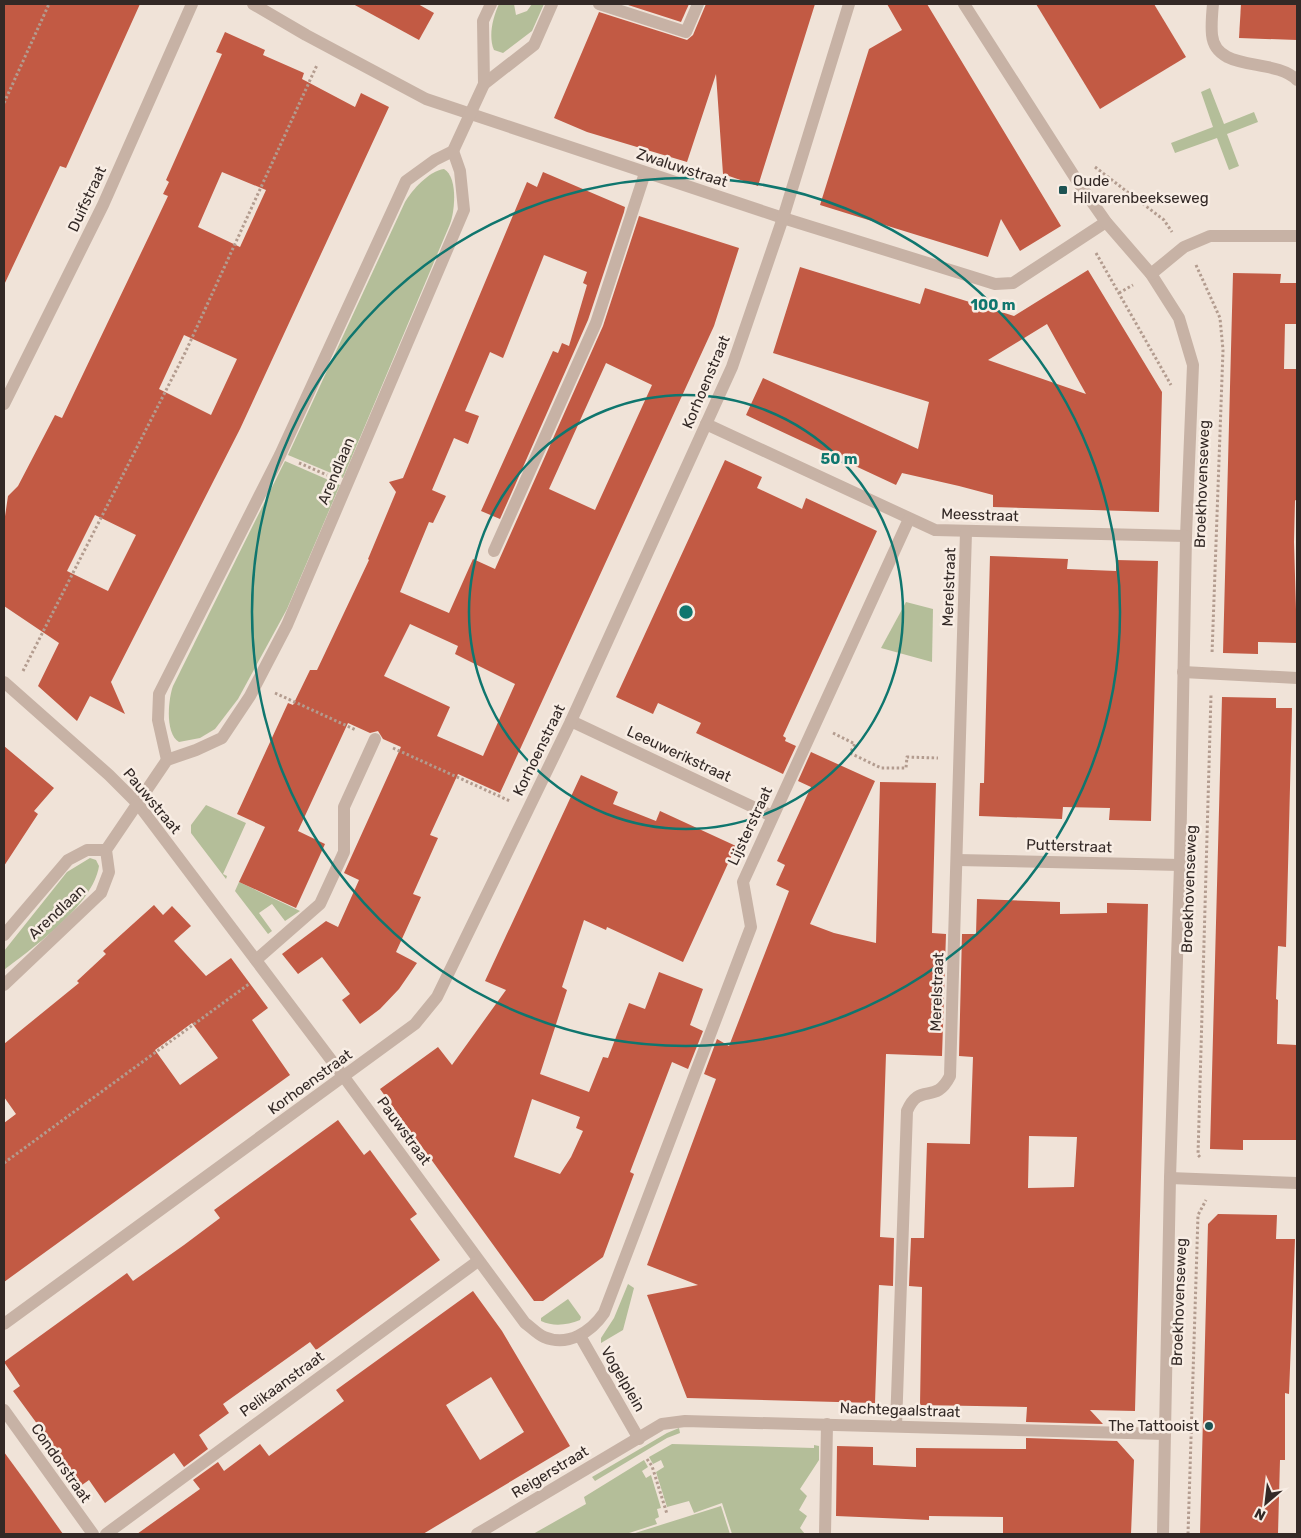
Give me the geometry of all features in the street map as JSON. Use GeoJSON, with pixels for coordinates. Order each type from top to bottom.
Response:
{"type":"FeatureCollection","features":[{"type":"Feature","properties":{"kind":"street","name":"Duifstraat"},"geometry":{"type":"LineString","coordinates":[[4,404],[103,205],[192,4]]}},
{"type":"Feature","properties":{"kind":"street","name":"Zwaluwstraat"},"geometry":{"type":"LineString","coordinates":[[253,4],[326,46],[426,99],[784,218],[995,284],[1013,283],[1106,222]]}},
{"type":"Feature","properties":{"kind":"street"},"geometry":{"type":"LineString","coordinates":[[106,850],[167,760],[158,720],[159,694],[280,455],[406,180],[435,160],[454,151],[484,84],[483,21],[491,4]]}},
{"type":"Feature","properties":{"kind":"street"},"geometry":{"type":"LineString","coordinates":[[484,84],[534,45],[552,4]]}},
{"type":"Feature","properties":{"kind":"street"},"geometry":{"type":"LineString","coordinates":[[599,4],[686,32],[698,4]]}},
{"type":"Feature","properties":{"kind":"street","name":"Korhoenstraat"},"geometry":{"type":"LineString","coordinates":[[4,1324],[415,1024],[437,997],[571,721],[732,367],[784,218],[848,4]]}},
{"type":"Feature","properties":{"kind":"street"},"geometry":{"type":"LineString","coordinates":[[964,4],[1106,222],[1151,274],[1184,247],[1210,236],[1297,236]]}},
{"type":"Feature","properties":{"kind":"street"},"geometry":{"type":"LineString","coordinates":[[1212,4],[1212,36],[1218,51],[1231,60],[1268,65],[1294,77]]}},
{"type":"Feature","properties":{"kind":"street","name":"Arendlaan"},"geometry":{"type":"LineString","coordinates":[[167,760],[222,738],[250,696],[287,625],[349,484],[464,210],[460,171],[454,151]]}},
{"type":"Feature","properties":{"kind":"street"},"geometry":{"type":"LineString","coordinates":[[494,550],[596,323],[645,172]]}},
{"type":"Feature","properties":{"kind":"street","name":"Broekhovenseweg"},"geometry":{"type":"LineString","coordinates":[[1151,274],[1179,318],[1193,365],[1186,536],[1180,865],[1170,1178],[1164,1534]]}},
{"type":"Feature","properties":{"kind":"street","name":"Meesstraat"},"geometry":{"type":"LineString","coordinates":[[706,424],[935,530],[1186,536]]}},
{"type":"Feature","properties":{"kind":"street","name":"Lijsterstraat"},"geometry":{"type":"LineString","coordinates":[[580,1336],[596,1325],[604,1313],[751,927],[743,882],[909,519]]}},
{"type":"Feature","properties":{"kind":"street","name":"Merelstraat"},"geometry":{"type":"LineString","coordinates":[[896,1426],[906,1111],[911,1100],[920,1094],[934,1093],[944,1087],[950,1076],[966,532]]}},
{"type":"Feature","properties":{"kind":"street"},"geometry":{"type":"LineString","coordinates":[[1183,672],[1297,678]]}},
{"type":"Feature","properties":{"kind":"street","name":"Pauwstraat"},"geometry":{"type":"LineString","coordinates":[[7,685],[109,775],[138,804],[344,1077],[525,1323],[544,1337],[564,1340],[580,1336]]}},
{"type":"Feature","properties":{"kind":"street","name":"Leeuwerikstraat"},"geometry":{"type":"LineString","coordinates":[[571,721],[772,816]]}},
{"type":"Feature","properties":{"kind":"street"},"geometry":{"type":"LineString","coordinates":[[256,960],[320,904],[344,852],[344,807],[375,739]]}},
{"type":"Feature","properties":{"kind":"street","name":"Arendlaan"},"geometry":{"type":"LineString","coordinates":[[4,936],[68,860],[87,850],[106,850],[109,872],[101,893],[4,984]]}},
{"type":"Feature","properties":{"kind":"street","name":"Putterstraat"},"geometry":{"type":"LineString","coordinates":[[957,860],[1180,865]]}},
{"type":"Feature","properties":{"kind":"street"},"geometry":{"type":"LineString","coordinates":[[1170,1178],[1297,1183]]}},
{"type":"Feature","properties":{"kind":"street","name":"Pelikaanstraat"},"geometry":{"type":"LineString","coordinates":[[106,1534],[478,1261]]}},
{"type":"Feature","properties":{"kind":"street","name":"Vogelplein"},"geometry":{"type":"LineString","coordinates":[[580,1336],[639,1439]]}},
{"type":"Feature","properties":{"kind":"street","name":"Condorstraat"},"geometry":{"type":"LineString","coordinates":[[4,1410],[93,1534]]}},
{"type":"Feature","properties":{"kind":"street","name":"Nachtegaalstraat"},"geometry":{"type":"LineString","coordinates":[[639,1439],[662,1424],[684,1421],[1165,1434]]}},
{"type":"Feature","properties":{"kind":"street"},"geometry":{"type":"LineString","coordinates":[[824,1534],[827,1424]]}},
{"type":"Feature","properties":{"kind":"street","name":"Reigerstraat"},"geometry":{"type":"LineString","coordinates":[[477,1534],[639,1439]]}},
{"type":"Feature","properties":{"kind":"path"},"geometry":{"type":"LineString","coordinates":[[4,103],[49,4]]}},
{"type":"Feature","properties":{"kind":"path"},"geometry":{"type":"LineString","coordinates":[[7,685],[25,669],[185,353],[326,46]]}},
{"type":"Feature","properties":{"kind":"path"},"geometry":{"type":"LineString","coordinates":[[1091,163],[1164,220],[1184,247]]}},
{"type":"Feature","properties":{"kind":"path","name":"Broekhovenseweg"},"geometry":{"type":"LineString","coordinates":[[1184,247],[1197,266],[1220,318],[1224,350],[1212,673],[1198,1155],[1208,1163],[1207,1197],[1198,1215],[1188,1534]]}},
{"type":"Feature","properties":{"kind":"path"},"geometry":{"type":"LineString","coordinates":[[280,455],[349,484]]}},
{"type":"Feature","properties":{"kind":"path"},"geometry":{"type":"LineString","coordinates":[[815,724],[855,744],[850,753],[881,768],[906,768],[907,757],[960,759]]}},
{"type":"Feature","properties":{"kind":"path"},"geometry":{"type":"LineString","coordinates":[[4,1163],[265,972]]}},
{"type":"Feature","properties":{"kind":"path"},"geometry":{"type":"LineString","coordinates":[[645,1456],[652,1466],[667,1514]]}},
{"type":"Feature","properties":{"kind":"green space"},"geometry":{"type":"Polygon","coordinates":[[[499,4],[514,4],[516,15],[527,11],[532,4],[544,4],[532,31],[503,53],[494,50],[491,39],[493,21],[499,4]]]}},
{"type":"Feature","properties":{"kind":"green space"},"geometry":{"type":"Polygon","coordinates":[[[1210,88],[1224,124],[1254,112],[1258,122],[1227,134],[1239,166],[1229,170],[1217,138],[1175,153],[1171,143],[1213,127],[1201,92],[1210,88]]]}},
{"type":"Feature","properties":{"kind":"green space"},"geometry":{"type":"Polygon","coordinates":[[[444,169],[452,179],[454,195],[450,224],[343,478],[288,455],[405,202],[416,187],[427,177],[438,170],[444,169]]]}},
{"type":"Feature","properties":{"kind":"green space"},"geometry":{"type":"Polygon","coordinates":[[[285,461],[340,485],[287,609],[238,699],[215,729],[200,738],[179,742],[171,732],[169,716],[173,686],[285,461]]]}},
{"type":"Feature","properties":{"kind":"green space"},"geometry":{"type":"Polygon","coordinates":[[[906,602],[933,609],[932,662],[881,648],[906,602]]]}},
{"type":"Feature","properties":{"kind":"green space"},"geometry":{"type":"Polygon","coordinates":[[[206,805],[246,823],[223,874],[227,876],[226,879],[191,833],[191,825],[206,805]]]}},
{"type":"Feature","properties":{"kind":"green space"},"geometry":{"type":"Polygon","coordinates":[[[90,858],[96,860],[99,866],[94,881],[86,895],[74,910],[46,937],[4,970],[4,951],[67,872],[90,858]]]}},
{"type":"Feature","properties":{"kind":"green space"},"geometry":{"type":"Polygon","coordinates":[[[239,882],[300,911],[285,921],[272,904],[259,913],[272,931],[268,934],[235,891],[239,882]]]}},
{"type":"Feature","properties":{"kind":"green space"},"geometry":{"type":"Polygon","coordinates":[[[628,1284],[634,1288],[623,1330],[601,1343],[601,1338],[614,1318],[628,1284]]]}},
{"type":"Feature","properties":{"kind":"green space"},"geometry":{"type":"Polygon","coordinates":[[[568,1299],[581,1317],[580,1320],[560,1325],[541,1321],[541,1318],[568,1299]]]}},
{"type":"Feature","properties":{"kind":"green space"},"geometry":{"type":"Polygon","coordinates":[[[679,1428],[680,1433],[667,1438],[595,1481],[592,1477],[667,1433],[679,1428]]]}},
{"type":"Feature","properties":{"kind":"green space"},"geometry":{"type":"Polygon","coordinates":[[[672,1444],[814,1448],[814,1445],[819,1446],[819,1460],[800,1489],[807,1496],[799,1510],[807,1516],[800,1528],[805,1534],[732,1534],[722,1503],[694,1513],[689,1501],[667,1507],[656,1472],[664,1467],[661,1460],[653,1464],[649,1457],[672,1444]]]}},
{"type":"Feature","properties":{"kind":"green space"},"geometry":{"type":"Polygon","coordinates":[[[644,1460],[648,1467],[642,1471],[646,1478],[651,1475],[661,1508],[657,1509],[659,1517],[655,1519],[657,1524],[626,1534],[533,1534],[586,1504],[584,1497],[644,1460]]]}},
{"type":"Feature","properties":{"kind":"green space"},"geometry":{"type":"Polygon","coordinates":[[[721,1506],[730,1534],[632,1534],[721,1506]]]}},
{"type":"Feature","properties":{"kind":"building"},"geometry":{"type":"Polygon","coordinates":[[[4,4],[140,4],[66,168],[60,166],[4,285],[4,4]]]}},
{"type":"Feature","properties":{"kind":"building"},"geometry":{"type":"Polygon","coordinates":[[[353,4],[418,4],[434,13],[419,40],[353,4]]]}},
{"type":"Feature","properties":{"kind":"building"},"geometry":{"type":"Polygon","coordinates":[[[625,4],[689,4],[681,22],[625,4]]]}},
{"type":"Feature","properties":{"kind":"building"},"geometry":{"type":"Polygon","coordinates":[[[706,4],[815,4],[758,186],[723,174],[716,74],[687,162],[587,132],[554,118],[599,12],[687,40],[693,35],[706,4]]]}},
{"type":"Feature","properties":{"kind":"building"},"geometry":{"type":"Polygon","coordinates":[[[887,4],[927,4],[1061,226],[1020,251],[1001,219],[988,257],[820,205],[869,49],[902,30],[887,4]]]}},
{"type":"Feature","properties":{"kind":"building"},"geometry":{"type":"Polygon","coordinates":[[[1036,4],[1154,4],[1186,57],[1100,109],[1036,4]]]}},
{"type":"Feature","properties":{"kind":"building"},"geometry":{"type":"Polygon","coordinates":[[[1241,4],[1297,4],[1297,40],[1239,38],[1241,4]]]}},
{"type":"Feature","properties":{"kind":"building"},"geometry":{"type":"Polygon","coordinates":[[[225,32],[265,50],[263,55],[304,73],[302,79],[355,107],[361,93],[389,107],[240,429],[111,682],[125,714],[90,696],[77,721],[38,686],[59,643],[4,606],[4,523],[8,496],[18,486],[55,415],[62,418],[168,196],[163,194],[169,182],[166,180],[222,54],[216,52],[225,32]],[[222,172],[198,227],[240,247],[266,190],[222,172]],[[184,335],[159,389],[211,415],[237,359],[184,335]],[[95,515],[67,571],[108,591],[136,535],[95,515]]]}},
{"type":"Feature","properties":{"kind":"building"},"geometry":{"type":"Polygon","coordinates":[[[543,172],[625,207],[624,212],[588,320],[500,519],[481,511],[553,351],[558,353],[562,343],[569,346],[587,285],[583,283],[587,272],[544,255],[503,358],[490,352],[465,411],[479,416],[468,444],[454,438],[432,490],[446,496],[433,523],[429,522],[400,592],[449,613],[473,559],[495,569],[603,326],[639,216],[739,248],[714,326],[500,793],[458,774],[430,835],[438,838],[413,894],[421,897],[396,952],[417,963],[399,989],[380,1009],[360,1024],[342,1000],[350,994],[322,957],[298,974],[282,954],[326,921],[338,927],[359,880],[344,873],[401,747],[383,739],[378,731],[370,733],[348,723],[298,831],[325,844],[296,908],[239,882],[265,827],[237,814],[288,703],[293,705],[310,670],[317,670],[369,560],[396,492],[389,482],[403,478],[527,182],[537,187],[543,172]],[[606,363],[549,489],[595,510],[652,385],[606,363]],[[410,624],[384,676],[450,707],[437,736],[483,756],[515,684],[455,654],[458,646],[410,624]]]}},
{"type":"Feature","properties":{"kind":"building"},"geometry":{"type":"Polygon","coordinates":[[[800,267],[920,304],[925,288],[1014,316],[1088,270],[1162,392],[1159,512],[993,507],[993,495],[902,473],[896,485],[746,415],[763,378],[918,449],[929,402],[773,353],[800,267]],[[1047,324],[988,360],[1086,394],[1047,324]]]}},
{"type":"Feature","properties":{"kind":"building"},"geometry":{"type":"Polygon","coordinates":[[[1233,273],[1281,274],[1280,283],[1297,283],[1297,324],[1285,324],[1284,369],[1297,369],[1297,501],[1295,500],[1294,542],[1297,643],[1258,642],[1258,654],[1223,653],[1233,273]]]}},
{"type":"Feature","properties":{"kind":"building"},"geometry":{"type":"Polygon","coordinates":[[[725,460],[762,477],[757,488],[802,509],[806,498],[877,531],[783,736],[786,738],[785,741],[796,746],[783,774],[696,733],[701,723],[658,703],[653,714],[616,697],[725,460]]]}},
{"type":"Feature","properties":{"kind":"building"},"geometry":{"type":"Polygon","coordinates":[[[990,556],[1068,559],[1067,569],[1116,571],[1116,560],[1158,561],[1151,821],[1109,820],[1110,808],[1063,807],[1062,819],[979,816],[980,783],[984,783],[990,556]]]}},
{"type":"Feature","properties":{"kind":"building"},"geometry":{"type":"Polygon","coordinates":[[[1222,697],[1276,698],[1276,708],[1292,708],[1286,947],[1278,946],[1276,999],[1278,1000],[1277,1044],[1297,1045],[1297,1140],[1243,1140],[1243,1150],[1210,1149],[1222,697]]]}},
{"type":"Feature","properties":{"kind":"building"},"geometry":{"type":"Polygon","coordinates":[[[4,746],[54,788],[34,811],[38,814],[4,866],[4,746]]]}},
{"type":"Feature","properties":{"kind":"building"},"geometry":{"type":"Polygon","coordinates":[[[811,752],[875,781],[810,924],[834,933],[876,943],[880,782],[936,783],[932,933],[946,934],[942,1056],[886,1054],[880,1237],[894,1238],[893,1286],[879,1285],[875,1403],[687,1398],[647,1295],[698,1285],[647,1265],[716,1079],[704,1074],[717,1039],[729,1046],[789,891],[776,885],[785,865],[777,861],[811,787],[798,781],[811,752]]]}},
{"type":"Feature","properties":{"kind":"building"},"geometry":{"type":"Polygon","coordinates":[[[581,775],[618,792],[613,804],[656,821],[660,811],[736,846],[683,962],[607,927],[606,930],[584,920],[562,987],[567,990],[540,1074],[589,1092],[603,1057],[608,1058],[629,1003],[645,1009],[659,972],[703,989],[690,1025],[703,1031],[688,1069],[672,1062],[630,1172],[634,1174],[603,1257],[543,1301],[534,1301],[380,1089],[438,1047],[452,1065],[506,990],[485,981],[581,775]],[[532,1099],[514,1157],[560,1174],[571,1157],[583,1131],[576,1128],[580,1117],[532,1099]]]}},
{"type":"Feature","properties":{"kind":"building"},"geometry":{"type":"Polygon","coordinates":[[[977,899],[1060,902],[1060,914],[1107,913],[1107,903],[1148,904],[1135,1411],[1090,1410],[1103,1424],[1026,1422],[1027,1407],[920,1405],[922,1287],[909,1286],[911,1238],[924,1238],[927,1143],[970,1144],[973,1057],[959,1056],[962,934],[976,934],[977,899]],[[1029,1136],[1028,1188],[1074,1187],[1077,1137],[1029,1136]]]}},
{"type":"Feature","properties":{"kind":"building"},"geometry":{"type":"Polygon","coordinates":[[[154,905],[163,915],[172,906],[191,926],[174,941],[206,976],[231,958],[268,1008],[252,1020],[290,1075],[4,1282],[4,1123],[16,1114],[4,1097],[4,1044],[79,983],[77,981],[106,954],[103,951],[154,905]],[[192,1023],[155,1050],[180,1085],[218,1058],[192,1023]]]}},
{"type":"Feature","properties":{"kind":"building"},"geometry":{"type":"Polygon","coordinates":[[[338,1120],[364,1155],[370,1150],[417,1214],[410,1219],[440,1260],[316,1350],[310,1342],[223,1404],[229,1413],[199,1435],[208,1449],[184,1467],[174,1453],[105,1503],[89,1480],[82,1485],[13,1391],[20,1386],[4,1362],[127,1273],[133,1281],[184,1245],[220,1218],[214,1210],[338,1120]]]}},
{"type":"Feature","properties":{"kind":"building"},"geometry":{"type":"Polygon","coordinates":[[[1218,1214],[1277,1215],[1276,1239],[1295,1239],[1289,1394],[1285,1393],[1285,1460],[1280,1460],[1278,1534],[1200,1534],[1208,1224],[1218,1214]]]}},
{"type":"Feature","properties":{"kind":"building"},"geometry":{"type":"Polygon","coordinates":[[[473,1291],[502,1331],[570,1446],[423,1534],[137,1534],[200,1489],[193,1480],[218,1462],[224,1471],[260,1444],[269,1456],[344,1401],[336,1390],[473,1291]],[[491,1377],[446,1405],[480,1460],[524,1432],[491,1377]]]}},
{"type":"Feature","properties":{"kind":"building"},"geometry":{"type":"Polygon","coordinates":[[[1026,1438],[1117,1441],[1134,1460],[1131,1534],[1003,1534],[1003,1517],[929,1516],[929,1520],[836,1516],[837,1446],[873,1447],[873,1465],[916,1467],[916,1448],[1026,1449],[1026,1438]]]}},
{"type":"Feature","properties":{"kind":"building"},"geometry":{"type":"Polygon","coordinates":[[[4,1452],[31,1489],[63,1534],[4,1534],[4,1452]]]}},
{"type":"Feature","properties":{"kind":"place","name":"Oude Hilvarenbeekseweg"},"geometry":{"type":"Point","coordinates":[1063,190]}},
{"type":"Feature","properties":{"kind":"place","name":"The Tattooist"},"geometry":{"type":"Point","coordinates":[1209,1426]}}]}
